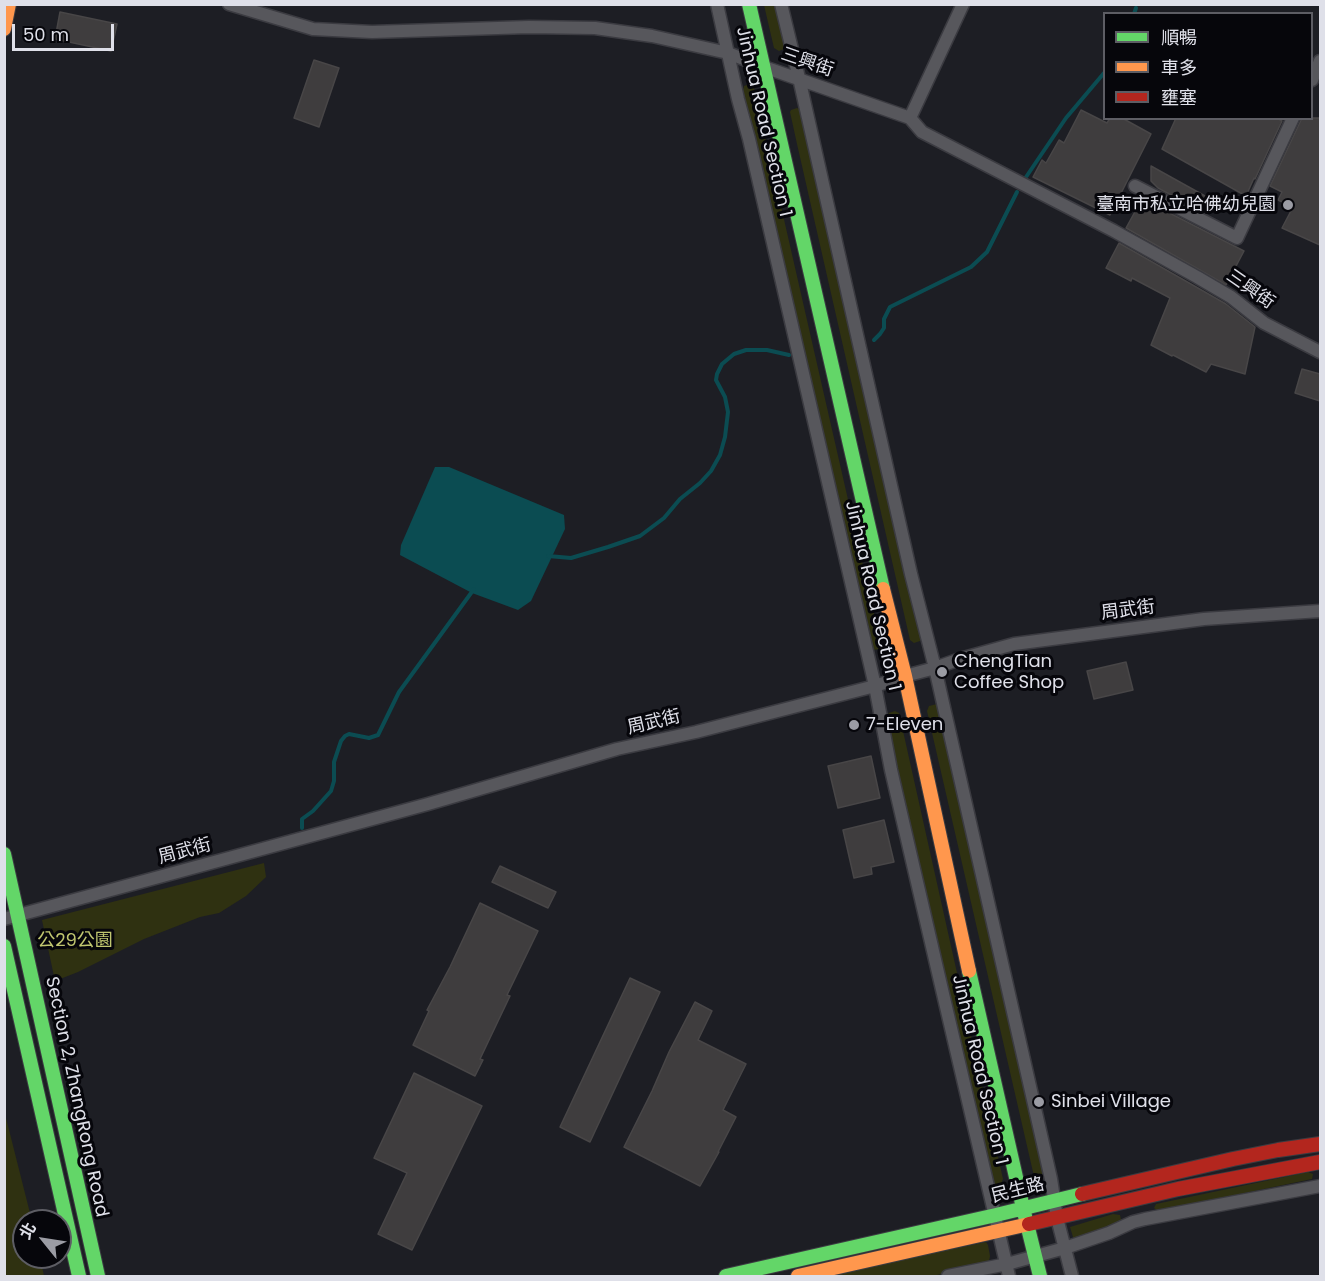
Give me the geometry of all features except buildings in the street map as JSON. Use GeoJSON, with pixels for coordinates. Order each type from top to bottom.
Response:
{"type":"FeatureCollection","features":[{"type":"Feature","properties":{"kind":"street"},"geometry":{"type":"LineString","coordinates":[[4,29],[9,4]]}},
{"type":"Feature","properties":{"kind":"street","name":"三興街"},"geometry":{"type":"LineString","coordinates":[[229,4],[313,29],[372,32],[529,27],[594,28],[652,36],[728,53],[910,118],[922,132],[1114,231],[1231,297],[1264,323],[1320,352]]}},
{"type":"Feature","properties":{"kind":"street","name":"Jinhua Road Section 1"},"geometry":{"type":"LineString","coordinates":[[717,4],[875,686],[891,770],[1008,1270]]}},
{"type":"Feature","properties":{"kind":"street","name":"Jinhua Road Section 1"},"geometry":{"type":"LineString","coordinates":[[748,4],[880,577],[905,676],[947,875],[1040,1276]]}},
{"type":"Feature","properties":{"kind":"street"},"geometry":{"type":"LineString","coordinates":[[781,4],[1072,1276]]}},
{"type":"Feature","properties":{"kind":"street"},"geometry":{"type":"LineString","coordinates":[[910,118],[963,4]]}},
{"type":"Feature","properties":{"kind":"street"},"geometry":{"type":"LineString","coordinates":[[1313,76],[1320,61]]}},
{"type":"Feature","properties":{"kind":"street"},"geometry":{"type":"LineString","coordinates":[[1135,186],[1237,238],[1292,120]]}},
{"type":"Feature","properties":{"kind":"street","name":"周武街"},"geometry":{"type":"LineString","coordinates":[[11,917],[428,804],[617,749],[707,729],[875,686],[1014,644],[1204,619],[1320,611]]}},
{"type":"Feature","properties":{"kind":"street","name":"Section 2, ZhangRong Road"},"geometry":{"type":"LineString","coordinates":[[4,854],[11,917],[98,1276]]}},
{"type":"Feature","properties":{"kind":"street","name":"Section 2, ZhangRong Road"},"geometry":{"type":"LineString","coordinates":[[4,946],[79,1276]]}},
{"type":"Feature","properties":{"kind":"street","name":"民生路"},"geometry":{"type":"LineString","coordinates":[[726,1276],[1233,1159],[1320,1144]]}},
{"type":"Feature","properties":{"kind":"street","name":"民生路"},"geometry":{"type":"LineString","coordinates":[[798,1276],[1178,1189],[1320,1162]]}},
{"type":"Feature","properties":{"kind":"street"},"geometry":{"type":"LineString","coordinates":[[948,1276],[1008,1270],[1036,1256],[1145,1219],[1320,1186]]}},
{"type":"Feature","properties":{"kind":"green space"},"geometry":{"type":"Polygon","coordinates":[[[764,5],[778,5],[786,46],[779,51],[774,48],[764,5]]]}},
{"type":"Feature","properties":{"kind":"green space"},"geometry":{"type":"Polygon","coordinates":[[[750,84],[754,88],[881,644],[880,649],[873,650],[869,647],[743,91],[744,86],[750,84]]]}},
{"type":"Feature","properties":{"kind":"green space"},"geometry":{"type":"Polygon","coordinates":[[[797,108],[922,637],[920,641],[914,643],[910,640],[790,112],[797,108]]]}},
{"type":"Feature","properties":{"kind":"green space"},"geometry":{"type":"Polygon","coordinates":[[[937,704],[1044,1174],[1035,1176],[927,711],[929,706],[937,704]]]}},
{"type":"Feature","properties":{"kind":"green space"},"geometry":{"type":"Polygon","coordinates":[[[895,711],[899,713],[1003,1179],[1001,1184],[994,1186],[991,1184],[886,717],[895,711]]]}},
{"type":"Feature","properties":{"kind":"green space","name":"公29公園"},"geometry":{"type":"Polygon","coordinates":[[[264,863],[266,877],[246,896],[219,913],[200,917],[144,939],[55,981],[42,920],[264,863]]]}},
{"type":"Feature","properties":{"kind":"green space"},"geometry":{"type":"Polygon","coordinates":[[[4,1110],[29,1209],[12,1209],[12,1269],[43,1269],[44,1276],[5,1276],[4,1110]]]}},
{"type":"Feature","properties":{"kind":"green space"},"geometry":{"type":"Polygon","coordinates":[[[1308,1172],[1313,1174],[1312,1179],[1158,1211],[1154,1208],[1156,1204],[1308,1172]]]}},
{"type":"Feature","properties":{"kind":"green space"},"geometry":{"type":"Polygon","coordinates":[[[1113,1214],[1120,1215],[1121,1222],[1074,1239],[1070,1227],[1113,1214]]]}},
{"type":"Feature","properties":{"kind":"green space"},"geometry":{"type":"Polygon","coordinates":[[[986,1242],[990,1256],[985,1265],[932,1276],[820,1276],[986,1242]]]}},
{"type":"Feature","properties":{"kind":"water"},"geometry":{"type":"Polygon","coordinates":[[[435,467],[449,467],[564,515],[565,529],[531,601],[518,610],[472,593],[400,555],[401,545],[435,467]]]}},
{"type":"Feature","properties":{"kind":"waterway"},"geometry":{"type":"LineString","coordinates":[[1135,12],[1136,8]]}},
{"type":"Feature","properties":{"kind":"waterway"},"geometry":{"type":"LineString","coordinates":[[1024,180],[1066,118],[1103,74]]}},
{"type":"Feature","properties":{"kind":"waterway"},"geometry":{"type":"LineString","coordinates":[[874,340],[884,328],[884,319],[890,307],[971,267],[987,252],[1017,192]]}},
{"type":"Feature","properties":{"kind":"waterway"},"geometry":{"type":"LineString","coordinates":[[548,556],[571,558],[608,547],[640,536],[664,518],[680,499],[711,471],[720,455],[728,412],[725,397],[716,380],[722,364],[734,354],[746,350],[767,350],[789,355]]}},
{"type":"Feature","properties":{"kind":"waterway"},"geometry":{"type":"LineString","coordinates":[[302,828],[302,819],[313,811],[331,791],[334,781],[334,762],[341,741],[349,734],[369,738],[378,735],[399,692],[474,589]]}},
{"type":"Feature","properties":{"kind":"traffic: fast"},"geometry":{"type":"LineString","coordinates":[[749,4],[883,589]]}},
{"type":"Feature","properties":{"kind":"traffic: fast"},"geometry":{"type":"LineString","coordinates":[[4,854],[98,1276]]}},
{"type":"Feature","properties":{"kind":"traffic: fast"},"geometry":{"type":"LineString","coordinates":[[4,946],[79,1276]]}},
{"type":"Feature","properties":{"kind":"traffic: fast"},"geometry":{"type":"LineString","coordinates":[[969,971],[1040,1276]]}},
{"type":"Feature","properties":{"kind":"traffic: fast"},"geometry":{"type":"LineString","coordinates":[[726,1276],[1082,1194]]}},
{"type":"Feature","properties":{"kind":"traffic: slow"},"geometry":{"type":"LineString","coordinates":[[4,29],[9,4]]}},
{"type":"Feature","properties":{"kind":"traffic: slow"},"geometry":{"type":"LineString","coordinates":[[883,589],[905,676],[969,971]]}},
{"type":"Feature","properties":{"kind":"traffic: slow"},"geometry":{"type":"LineString","coordinates":[[798,1276],[1029,1224]]}},
{"type":"Feature","properties":{"kind":"traffic: jam"},"geometry":{"type":"LineString","coordinates":[[1082,1194],[1233,1159],[1320,1144]]}},
{"type":"Feature","properties":{"kind":"traffic: jam"},"geometry":{"type":"LineString","coordinates":[[1029,1224],[1178,1189],[1320,1162]]}},
{"type":"Feature","properties":{"kind":"place","name":"臺南市私立哈佛幼兒園"},"geometry":{"type":"Point","coordinates":[1288,205]}},
{"type":"Feature","properties":{"kind":"place","name":"ChengTian Coffee Shop"},"geometry":{"type":"Point","coordinates":[942,672]}},
{"type":"Feature","properties":{"kind":"place","name":"7-Eleven"},"geometry":{"type":"Point","coordinates":[854,725]}},
{"type":"Feature","properties":{"kind":"place","name":"Sinbei Village"},"geometry":{"type":"Point","coordinates":[1039,1102]}}]}
